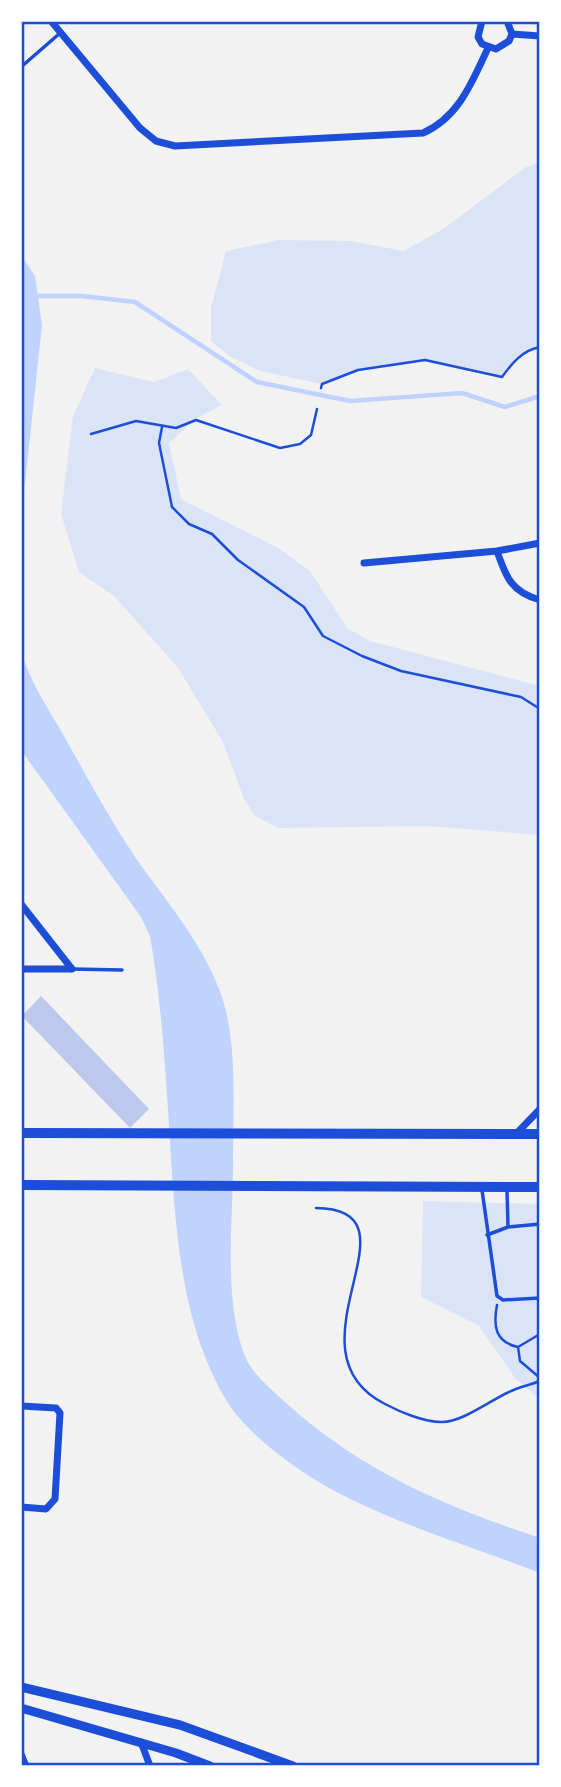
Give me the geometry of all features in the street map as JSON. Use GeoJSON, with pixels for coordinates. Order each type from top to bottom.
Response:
{"type":"FeatureCollection","features":[{"type":"Feature","properties":{"kind":"main road"},"geometry":{"type":"LineString","coordinates":[[21,1133],[540,1134]]}},
{"type":"Feature","properties":{"kind":"main road"},"geometry":{"type":"LineString","coordinates":[[21,1185],[144,1188],[540,1187]]}},
{"type":"Feature","properties":{"kind":"street"},"geometry":{"type":"LineString","coordinates":[[51,21],[140,128],[156,141],[175,146],[424,134],[439,126],[457,108],[488,48]]}},
{"type":"Feature","properties":{"kind":"street"},"geometry":{"type":"LineString","coordinates":[[482,21],[478,37],[488,48]]}},
{"type":"Feature","properties":{"kind":"street"},"geometry":{"type":"LineString","coordinates":[[507,21],[512,34]]}},
{"type":"Feature","properties":{"kind":"street"},"geometry":{"type":"LineString","coordinates":[[488,48],[504,47],[512,34]]}},
{"type":"Feature","properties":{"kind":"street"},"geometry":{"type":"LineString","coordinates":[[512,34],[540,36]]}},
{"type":"Feature","properties":{"kind":"street"},"geometry":{"type":"LineString","coordinates":[[364,563],[497,551],[540,543]]}},
{"type":"Feature","properties":{"kind":"street"},"geometry":{"type":"LineString","coordinates":[[497,551],[506,579],[514,589],[540,600]]}},
{"type":"Feature","properties":{"kind":"street"},"geometry":{"type":"LineString","coordinates":[[21,904],[72,969]]}},
{"type":"Feature","properties":{"kind":"street"},"geometry":{"type":"LineString","coordinates":[[21,969],[72,969]]}},
{"type":"Feature","properties":{"kind":"street"},"geometry":{"type":"LineString","coordinates":[[515,1134],[540,1109]]}},
{"type":"Feature","properties":{"kind":"street"},"geometry":{"type":"LineString","coordinates":[[21,1406],[56,1408],[60,1413],[55,1499],[46,1509],[21,1507]]}},
{"type":"Feature","properties":{"kind":"street"},"geometry":{"type":"LineString","coordinates":[[21,1687],[180,1725],[293,1766]]}},
{"type":"Feature","properties":{"kind":"street"},"geometry":{"type":"LineString","coordinates":[[21,1708],[141,1742],[210,1766]]}},
{"type":"Feature","properties":{"kind":"street"},"geometry":{"type":"LineString","coordinates":[[141,1742],[150,1766]]}},
{"type":"Feature","properties":{"kind":"street"},"geometry":{"type":"LineString","coordinates":[[21,1754],[26,1766]]}},
{"type":"Feature","properties":{"kind":"lane"},"geometry":{"type":"LineString","coordinates":[[21,67],[61,33]]}},
{"type":"Feature","properties":{"kind":"lane"},"geometry":{"type":"LineString","coordinates":[[72,969],[122,970]]}},
{"type":"Feature","properties":{"kind":"lane"},"geometry":{"type":"LineString","coordinates":[[482,1188],[499,1298],[540,1298]]}},
{"type":"Feature","properties":{"kind":"lane"},"geometry":{"type":"LineString","coordinates":[[507,1188],[508,1227]]}},
{"type":"Feature","properties":{"kind":"lane"},"geometry":{"type":"LineString","coordinates":[[488,1235],[508,1227],[540,1224]]}},
{"type":"Feature","properties":{"kind":"path"},"geometry":{"type":"LineString","coordinates":[[322,386],[358,370],[425,360],[502,377],[512,363],[530,349],[540,347]]}},
{"type":"Feature","properties":{"kind":"path"},"geometry":{"type":"LineString","coordinates":[[91,434],[136,421],[176,428],[196,420],[280,448],[300,444],[311,435],[317,409]]}},
{"type":"Feature","properties":{"kind":"path"},"geometry":{"type":"LineString","coordinates":[[162,427],[159,443],[172,507],[189,524],[212,534],[238,560],[304,607],[323,636],[362,656],[401,671],[521,697],[540,709]]}},
{"type":"Feature","properties":{"kind":"path"},"geometry":{"type":"LineString","coordinates":[[316,1208],[339,1209],[352,1217],[362,1235],[361,1256],[352,1284],[343,1345],[354,1377],[373,1398],[396,1410],[442,1422],[478,1409],[510,1391],[540,1380],[520,1361],[518,1348]]}},
{"type":"Feature","properties":{"kind":"path"},"geometry":{"type":"LineString","coordinates":[[499,1298],[494,1325],[498,1338],[507,1345],[518,1348],[540,1334]]}},
{"type":"Feature","properties":{"kind":"shaded area"},"geometry":{"type":"Polygon","coordinates":[[[540,162],[540,347],[518,358],[502,377],[425,360],[358,370],[322,384],[260,371],[229,356],[211,341],[211,308],[226,251],[279,240],[351,241],[403,251],[442,230],[526,167],[540,162]]]}},
{"type":"Feature","properties":{"kind":"shaded area"},"geometry":{"type":"Polygon","coordinates":[[[95,368],[154,382],[188,369],[222,405],[197,418],[169,443],[181,499],[277,547],[310,571],[348,629],[370,641],[540,686],[540,835],[428,826],[279,828],[255,816],[244,799],[223,742],[178,668],[114,596],[79,572],[61,514],[73,416],[95,368]]]}},
{"type":"Feature","properties":{"kind":"shaded area"},"geometry":{"type":"Polygon","coordinates":[[[423,1201],[540,1204],[540,1400],[515,1378],[479,1326],[421,1297],[423,1201]]]}},
{"type":"Feature","properties":{"kind":"water"},"geometry":{"type":"Polygon","coordinates":[[[21,255],[35,276],[42,325],[21,521],[21,255]]]}},
{"type":"Feature","properties":{"kind":"water"},"geometry":{"type":"Polygon","coordinates":[[[21,651],[40,695],[107,812],[202,953],[219,989],[229,1028],[233,1070],[231,1283],[238,1334],[248,1363],[268,1386],[314,1426],[374,1467],[437,1499],[540,1538],[540,1573],[415,1527],[323,1485],[269,1447],[228,1403],[211,1372],[199,1338],[182,1269],[162,1031],[150,936],[141,917],[21,750],[21,651]]]}},
{"type":"Feature","properties":{"kind":"building"},"geometry":{"type":"Polygon","coordinates":[[[41,996],[149,1109],[130,1128],[22,1016],[41,996]]]}},
{"type":"Feature","properties":{"kind":"waterway"},"geometry":{"type":"LineString","coordinates":[[36,296],[82,296],[135,302],[257,382],[350,401],[462,393],[505,407],[540,396]]}}]}
